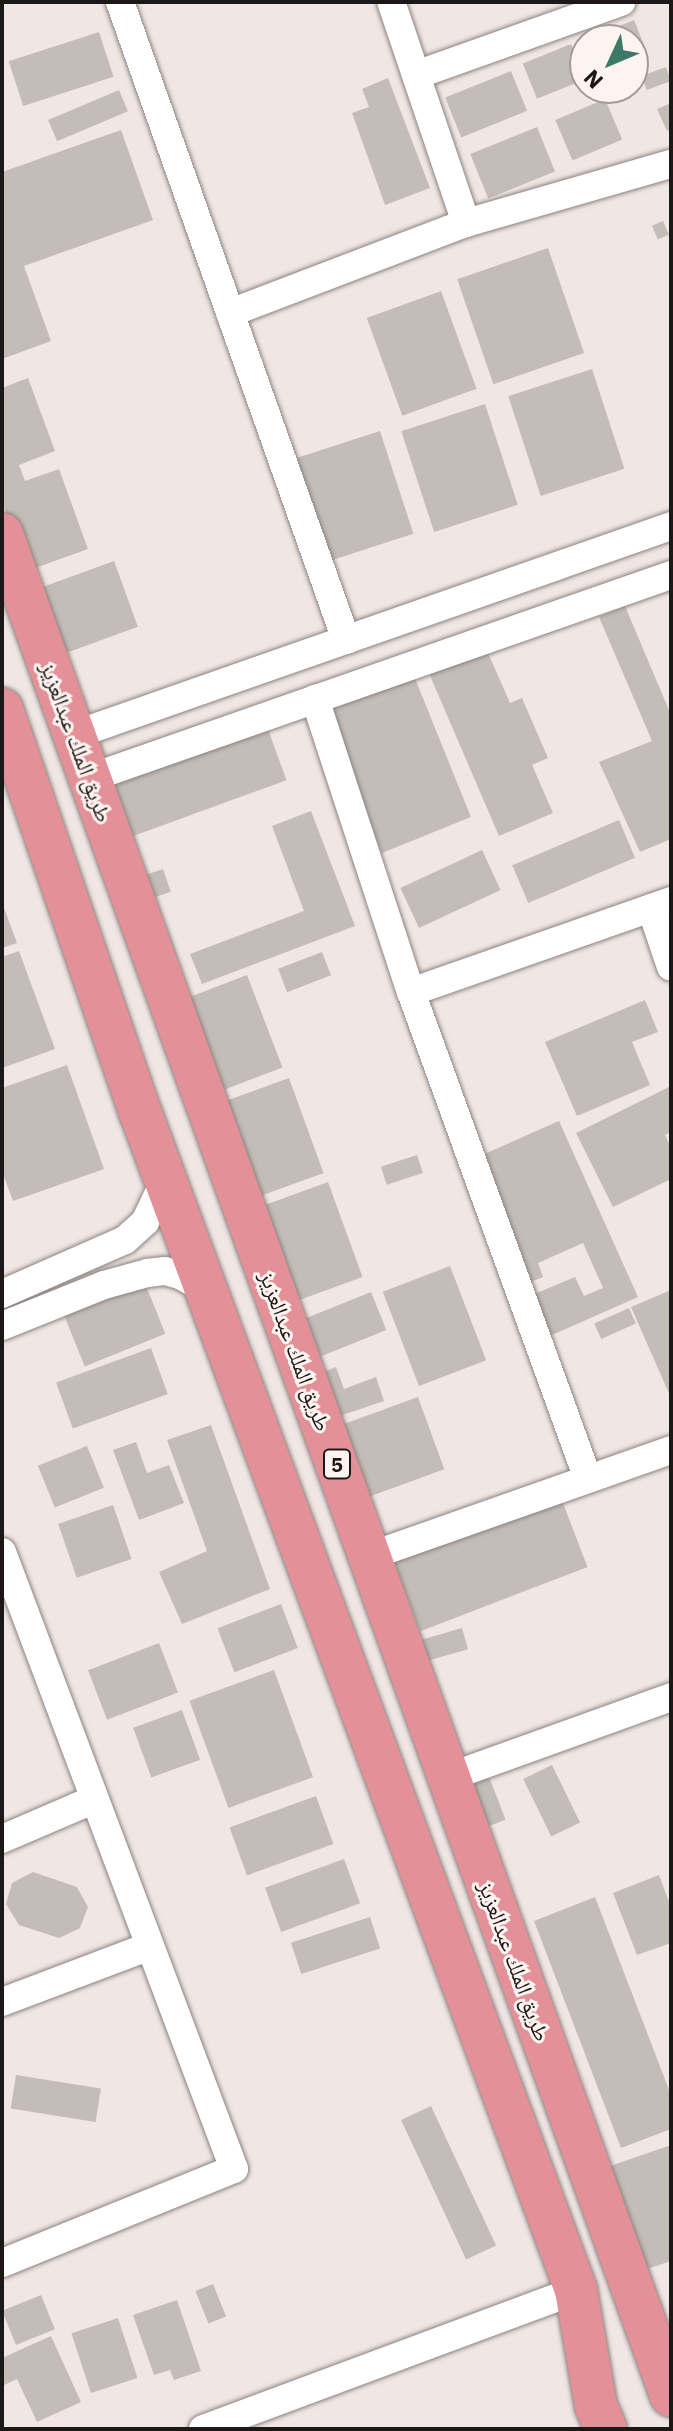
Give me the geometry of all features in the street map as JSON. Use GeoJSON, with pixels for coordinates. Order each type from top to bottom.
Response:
{"type":"FeatureCollection","features":[{"type":"Feature","properties":{"kind":"highway","name":"طريق الملك عبدالعزيز"},"geometry":{"type":"LineString","coordinates":[[2,534],[671,2395]]}},
{"type":"Feature","properties":{"kind":"highway"},"geometry":{"type":"LineString","coordinates":[[2,709],[165,1180],[576,2290],[596,2406],[606,2429]]}},
{"type":"Feature","properties":{"kind":"street"},"geometry":{"type":"LineString","coordinates":[[120,2],[346,640]]}},
{"type":"Feature","properties":{"kind":"street"},"geometry":{"type":"LineString","coordinates":[[391,2],[466,223]]}},
{"type":"Feature","properties":{"kind":"street"},"geometry":{"type":"LineString","coordinates":[[416,75],[621,2]]}},
{"type":"Feature","properties":{"kind":"street"},"geometry":{"type":"LineString","coordinates":[[230,313],[466,223],[671,164]]}},
{"type":"Feature","properties":{"kind":"street"},"geometry":{"type":"LineString","coordinates":[[74,735],[671,526]]}},
{"type":"Feature","properties":{"kind":"street"},"geometry":{"type":"LineString","coordinates":[[90,778],[671,575]]}},
{"type":"Feature","properties":{"kind":"street"},"geometry":{"type":"LineString","coordinates":[[315,699],[411,992],[588,1479]]}},
{"type":"Feature","properties":{"kind":"street"},"geometry":{"type":"LineString","coordinates":[[411,992],[661,904],[671,967]]}},
{"type":"Feature","properties":{"kind":"street"},"geometry":{"type":"LineString","coordinates":[[2,1294],[114,1246],[145,1222],[165,1180]]}},
{"type":"Feature","properties":{"kind":"street"},"geometry":{"type":"LineString","coordinates":[[114,1246],[125,1279]]}},
{"type":"Feature","properties":{"kind":"street"},"geometry":{"type":"LineString","coordinates":[[2,1326],[125,1279],[165,1271],[191,1279],[205,1289]]}},
{"type":"Feature","properties":{"kind":"street"},"geometry":{"type":"LineString","coordinates":[[370,1556],[671,1450]]}},
{"type":"Feature","properties":{"kind":"street"},"geometry":{"type":"LineString","coordinates":[[2,1552],[234,2169],[2,2263]]}},
{"type":"Feature","properties":{"kind":"street"},"geometry":{"type":"LineString","coordinates":[[449,1777],[671,1697]]}},
{"type":"Feature","properties":{"kind":"street"},"geometry":{"type":"LineString","coordinates":[[2,1839],[95,1799]]}},
{"type":"Feature","properties":{"kind":"street"},"geometry":{"type":"LineString","coordinates":[[2,2002],[150,1946]]}},
{"type":"Feature","properties":{"kind":"street"},"geometry":{"type":"LineString","coordinates":[[203,2429],[576,2290]]}},
{"type":"Feature","properties":{"kind":"building"},"geometry":{"type":"Polygon","coordinates":[[[99,32],[114,77],[23,106],[9,61],[99,32]]]}},
{"type":"Feature","properties":{"kind":"building"},"geometry":{"type":"Polygon","coordinates":[[[569,45],[569,86],[537,99],[523,63],[569,45]]]}},
{"type":"Feature","properties":{"kind":"building"},"geometry":{"type":"Polygon","coordinates":[[[666,67],[671,81],[649,89],[649,73],[666,67]]]}},
{"type":"Feature","properties":{"kind":"building"},"geometry":{"type":"Polygon","coordinates":[[[511,71],[527,111],[461,137],[445,98],[511,71]]]}},
{"type":"Feature","properties":{"kind":"building"},"geometry":{"type":"Polygon","coordinates":[[[388,78],[430,188],[385,205],[352,113],[369,107],[362,89],[388,78]]]}},
{"type":"Feature","properties":{"kind":"building"},"geometry":{"type":"Polygon","coordinates":[[[119,90],[128,111],[57,141],[48,120],[119,90]]]}},
{"type":"Feature","properties":{"kind":"building"},"geometry":{"type":"Polygon","coordinates":[[[671,103],[671,129],[667,131],[657,109],[671,103]]]}},
{"type":"Feature","properties":{"kind":"building"},"geometry":{"type":"Polygon","coordinates":[[[593,104],[607,104],[622,140],[572,161],[555,120],[593,104]]]}},
{"type":"Feature","properties":{"kind":"building"},"geometry":{"type":"Polygon","coordinates":[[[537,127],[555,172],[488,198],[470,154],[537,127]]]}},
{"type":"Feature","properties":{"kind":"building"},"geometry":{"type":"Polygon","coordinates":[[[121,130],[153,220],[24,266],[51,341],[2,359],[2,172],[121,130]]]}},
{"type":"Feature","properties":{"kind":"building"},"geometry":{"type":"Polygon","coordinates":[[[663,221],[669,235],[658,239],[652,226],[663,221]]]}},
{"type":"Feature","properties":{"kind":"building"},"geometry":{"type":"Polygon","coordinates":[[[548,248],[584,353],[493,384],[457,279],[548,248]]]}},
{"type":"Feature","properties":{"kind":"building"},"geometry":{"type":"Polygon","coordinates":[[[441,291],[477,389],[402,416],[367,318],[441,291]]]}},
{"type":"Feature","properties":{"kind":"building"},"geometry":{"type":"Polygon","coordinates":[[[592,369],[624,469],[541,496],[508,396],[592,369]]]}},
{"type":"Feature","properties":{"kind":"building"},"geometry":{"type":"Polygon","coordinates":[[[28,378],[55,451],[19,465],[25,481],[59,469],[88,549],[27,571],[2,502],[2,388],[28,378]]]}},
{"type":"Feature","properties":{"kind":"building"},"geometry":{"type":"Polygon","coordinates":[[[485,404],[518,505],[434,532],[401,431],[485,404]]]}},
{"type":"Feature","properties":{"kind":"building"},"geometry":{"type":"Polygon","coordinates":[[[380,431],[413,534],[328,562],[294,459],[380,431]]]}},
{"type":"Feature","properties":{"kind":"building"},"geometry":{"type":"Polygon","coordinates":[[[114,561],[138,627],[57,656],[33,590],[114,561]]]}},
{"type":"Feature","properties":{"kind":"building"},"geometry":{"type":"Polygon","coordinates":[[[625,606],[671,715],[671,839],[640,852],[599,762],[652,741],[599,617],[625,606]]]}},
{"type":"Feature","properties":{"kind":"building"},"geometry":{"type":"Polygon","coordinates":[[[485,646],[510,703],[522,698],[548,758],[532,765],[553,813],[499,836],[428,671],[485,646]]]}},
{"type":"Feature","properties":{"kind":"building"},"geometry":{"type":"Polygon","coordinates":[[[414,676],[471,817],[382,853],[325,712],[414,676]]]}},
{"type":"Feature","properties":{"kind":"building"},"geometry":{"type":"Polygon","coordinates":[[[265,721],[287,780],[133,836],[112,777],[265,721]]]}},
{"type":"Feature","properties":{"kind":"building"},"geometry":{"type":"Polygon","coordinates":[[[311,811],[355,926],[202,984],[190,954],[304,911],[272,826],[311,811]]]}},
{"type":"Feature","properties":{"kind":"building"},"geometry":{"type":"Polygon","coordinates":[[[619,820],[635,858],[528,903],[512,865],[619,820]]]}},
{"type":"Feature","properties":{"kind":"building"},"geometry":{"type":"Polygon","coordinates":[[[482,850],[501,890],[419,928],[400,888],[482,850]]]}},
{"type":"Feature","properties":{"kind":"building"},"geometry":{"type":"Polygon","coordinates":[[[163,869],[171,892],[155,897],[147,875],[163,869]]]}},
{"type":"Feature","properties":{"kind":"building"},"geometry":{"type":"Polygon","coordinates":[[[2,902],[17,943],[2,948],[2,902]]]}},
{"type":"Feature","properties":{"kind":"building"},"geometry":{"type":"Polygon","coordinates":[[[19,951],[55,1049],[2,1068],[2,957],[19,951]]]}},
{"type":"Feature","properties":{"kind":"building"},"geometry":{"type":"Polygon","coordinates":[[[322,952],[331,975],[287,992],[278,969],[322,952]]]}},
{"type":"Feature","properties":{"kind":"building"},"geometry":{"type":"Polygon","coordinates":[[[247,975],[282,1067],[214,1094],[179,1001],[247,975]]]}},
{"type":"Feature","properties":{"kind":"building"},"geometry":{"type":"Polygon","coordinates":[[[645,1000],[658,1032],[632,1042],[650,1085],[577,1116],[545,1042],[645,1000]]]}},
{"type":"Feature","properties":{"kind":"building"},"geometry":{"type":"Polygon","coordinates":[[[67,1065],[104,1169],[13,1201],[2,1171],[2,1088],[67,1065]]]}},
{"type":"Feature","properties":{"kind":"building"},"geometry":{"type":"Polygon","coordinates":[[[289,1078],[324,1173],[251,1199],[217,1104],[289,1078]]]}},
{"type":"Feature","properties":{"kind":"building"},"geometry":{"type":"Polygon","coordinates":[[[671,1086],[671,1132],[665,1135],[671,1147],[671,1179],[613,1207],[576,1133],[671,1086]]]}},
{"type":"Feature","properties":{"kind":"building"},"geometry":{"type":"Polygon","coordinates":[[[559,1121],[638,1297],[543,1339],[525,1298],[575,1277],[584,1296],[603,1288],[583,1243],[538,1263],[543,1277],[528,1283],[473,1159],[559,1121]]]}},
{"type":"Feature","properties":{"kind":"building"},"geometry":{"type":"Polygon","coordinates":[[[417,1155],[423,1173],[387,1185],[381,1167],[417,1155]]]}},
{"type":"Feature","properties":{"kind":"building"},"geometry":{"type":"Polygon","coordinates":[[[328,1182],[363,1277],[288,1304],[254,1209],[328,1182]]]}},
{"type":"Feature","properties":{"kind":"building"},"geometry":{"type":"Polygon","coordinates":[[[450,1266],[486,1360],[419,1386],[383,1292],[450,1266]]]}},
{"type":"Feature","properties":{"kind":"building"},"geometry":{"type":"Polygon","coordinates":[[[144,1281],[165,1334],[85,1366],[63,1314],[144,1281]]]}},
{"type":"Feature","properties":{"kind":"building"},"geometry":{"type":"Polygon","coordinates":[[[671,1290],[671,1398],[631,1307],[671,1290]]]}},
{"type":"Feature","properties":{"kind":"building"},"geometry":{"type":"Polygon","coordinates":[[[371,1292],[386,1330],[321,1357],[305,1319],[371,1292]]]}},
{"type":"Feature","properties":{"kind":"building"},"geometry":{"type":"Polygon","coordinates":[[[629,1308],[636,1324],[601,1339],[594,1323],[629,1308]]]}},
{"type":"Feature","properties":{"kind":"building"},"geometry":{"type":"Polygon","coordinates":[[[151,1348],[168,1394],[73,1429],[56,1383],[151,1348]]]}},
{"type":"Feature","properties":{"kind":"building"},"geometry":{"type":"Polygon","coordinates":[[[336,1367],[344,1389],[376,1377],[384,1401],[334,1418],[318,1374],[336,1367]]]}},
{"type":"Feature","properties":{"kind":"building"},"geometry":{"type":"Polygon","coordinates":[[[418,1397],[444,1469],[361,1500],[334,1427],[418,1397]]]}},
{"type":"Feature","properties":{"kind":"building"},"geometry":{"type":"Polygon","coordinates":[[[211,1425],[270,1589],[182,1624],[159,1572],[207,1551],[167,1440],[211,1425]]]}},
{"type":"Feature","properties":{"kind":"building"},"geometry":{"type":"Polygon","coordinates":[[[136,1442],[147,1473],[169,1465],[184,1503],[139,1520],[113,1450],[136,1442]]]}},
{"type":"Feature","properties":{"kind":"building"},"geometry":{"type":"Polygon","coordinates":[[[87,1446],[104,1488],[55,1508],[38,1466],[87,1446]]]}},
{"type":"Feature","properties":{"kind":"building"},"geometry":{"type":"Polygon","coordinates":[[[561,1498],[588,1567],[420,1631],[394,1562],[561,1498]]]}},
{"type":"Feature","properties":{"kind":"building"},"geometry":{"type":"Polygon","coordinates":[[[113,1505],[132,1559],[77,1578],[58,1524],[113,1505]]]}},
{"type":"Feature","properties":{"kind":"building"},"geometry":{"type":"Polygon","coordinates":[[[281,1604],[298,1648],[234,1672],[218,1628],[281,1604]]]}},
{"type":"Feature","properties":{"kind":"building"},"geometry":{"type":"Polygon","coordinates":[[[462,1628],[468,1649],[426,1661],[420,1640],[462,1628]]]}},
{"type":"Feature","properties":{"kind":"building"},"geometry":{"type":"Polygon","coordinates":[[[159,1643],[178,1692],[107,1720],[88,1670],[159,1643]]]}},
{"type":"Feature","properties":{"kind":"building"},"geometry":{"type":"Polygon","coordinates":[[[274,1670],[313,1777],[228,1808],[189,1701],[274,1670]]]}},
{"type":"Feature","properties":{"kind":"building"},"geometry":{"type":"Polygon","coordinates":[[[182,1710],[200,1760],[151,1778],[133,1728],[182,1710]]]}},
{"type":"Feature","properties":{"kind":"building"},"geometry":{"type":"Polygon","coordinates":[[[552,1765],[580,1823],[551,1837],[523,1779],[552,1765]]]}},
{"type":"Feature","properties":{"kind":"building"},"geometry":{"type":"Polygon","coordinates":[[[488,1774],[506,1820],[481,1829],[464,1783],[488,1774]]]}},
{"type":"Feature","properties":{"kind":"building"},"geometry":{"type":"Polygon","coordinates":[[[316,1796],[333,1844],[247,1875],[230,1827],[316,1796]]]}},
{"type":"Feature","properties":{"kind":"building"},"geometry":{"type":"Polygon","coordinates":[[[344,1859],[360,1903],[281,1932],[265,1888],[344,1859]]]}},
{"type":"Feature","properties":{"kind":"building"},"geometry":{"type":"Polygon","coordinates":[[[33,1872],[77,1887],[88,1907],[80,1928],[59,1938],[19,1925],[6,1904],[12,1883],[33,1872]]]}},
{"type":"Feature","properties":{"kind":"building"},"geometry":{"type":"Polygon","coordinates":[[[659,1875],[671,1907],[671,1943],[637,1955],[613,1893],[659,1875]]]}},
{"type":"Feature","properties":{"kind":"building"},"geometry":{"type":"Polygon","coordinates":[[[595,1897],[671,2095],[671,2129],[621,2148],[534,1921],[595,1897]]]}},
{"type":"Feature","properties":{"kind":"building"},"geometry":{"type":"Polygon","coordinates":[[[370,1917],[380,1948],[301,1974],[291,1943],[370,1917]]]}},
{"type":"Feature","properties":{"kind":"building"},"geometry":{"type":"Polygon","coordinates":[[[16,2075],[101,2088],[96,2122],[11,2109],[16,2075]]]}},
{"type":"Feature","properties":{"kind":"building"},"geometry":{"type":"Polygon","coordinates":[[[431,2106],[496,2246],[466,2260],[401,2120],[431,2106]]]}},
{"type":"Feature","properties":{"kind":"building"},"geometry":{"type":"Polygon","coordinates":[[[671,2145],[671,2261],[635,2273],[599,2170],[671,2145]]]}},
{"type":"Feature","properties":{"kind":"building"},"geometry":{"type":"Polygon","coordinates":[[[213,2284],[226,2316],[208,2324],[195,2291],[213,2284]]]}},
{"type":"Feature","properties":{"kind":"building"},"geometry":{"type":"Polygon","coordinates":[[[41,2295],[55,2329],[16,2345],[2,2311],[41,2295]]]}},
{"type":"Feature","properties":{"kind":"building"},"geometry":{"type":"Polygon","coordinates":[[[177,2300],[201,2371],[174,2380],[170,2370],[154,2375],[133,2315],[177,2300]]]}},
{"type":"Feature","properties":{"kind":"building"},"geometry":{"type":"Polygon","coordinates":[[[118,2318],[137,2378],[91,2393],[71,2333],[118,2318]]]}},
{"type":"Feature","properties":{"kind":"building"},"geometry":{"type":"Polygon","coordinates":[[[51,2336],[81,2402],[37,2422],[17,2379],[2,2386],[2,2358],[51,2336]]]}}]}
